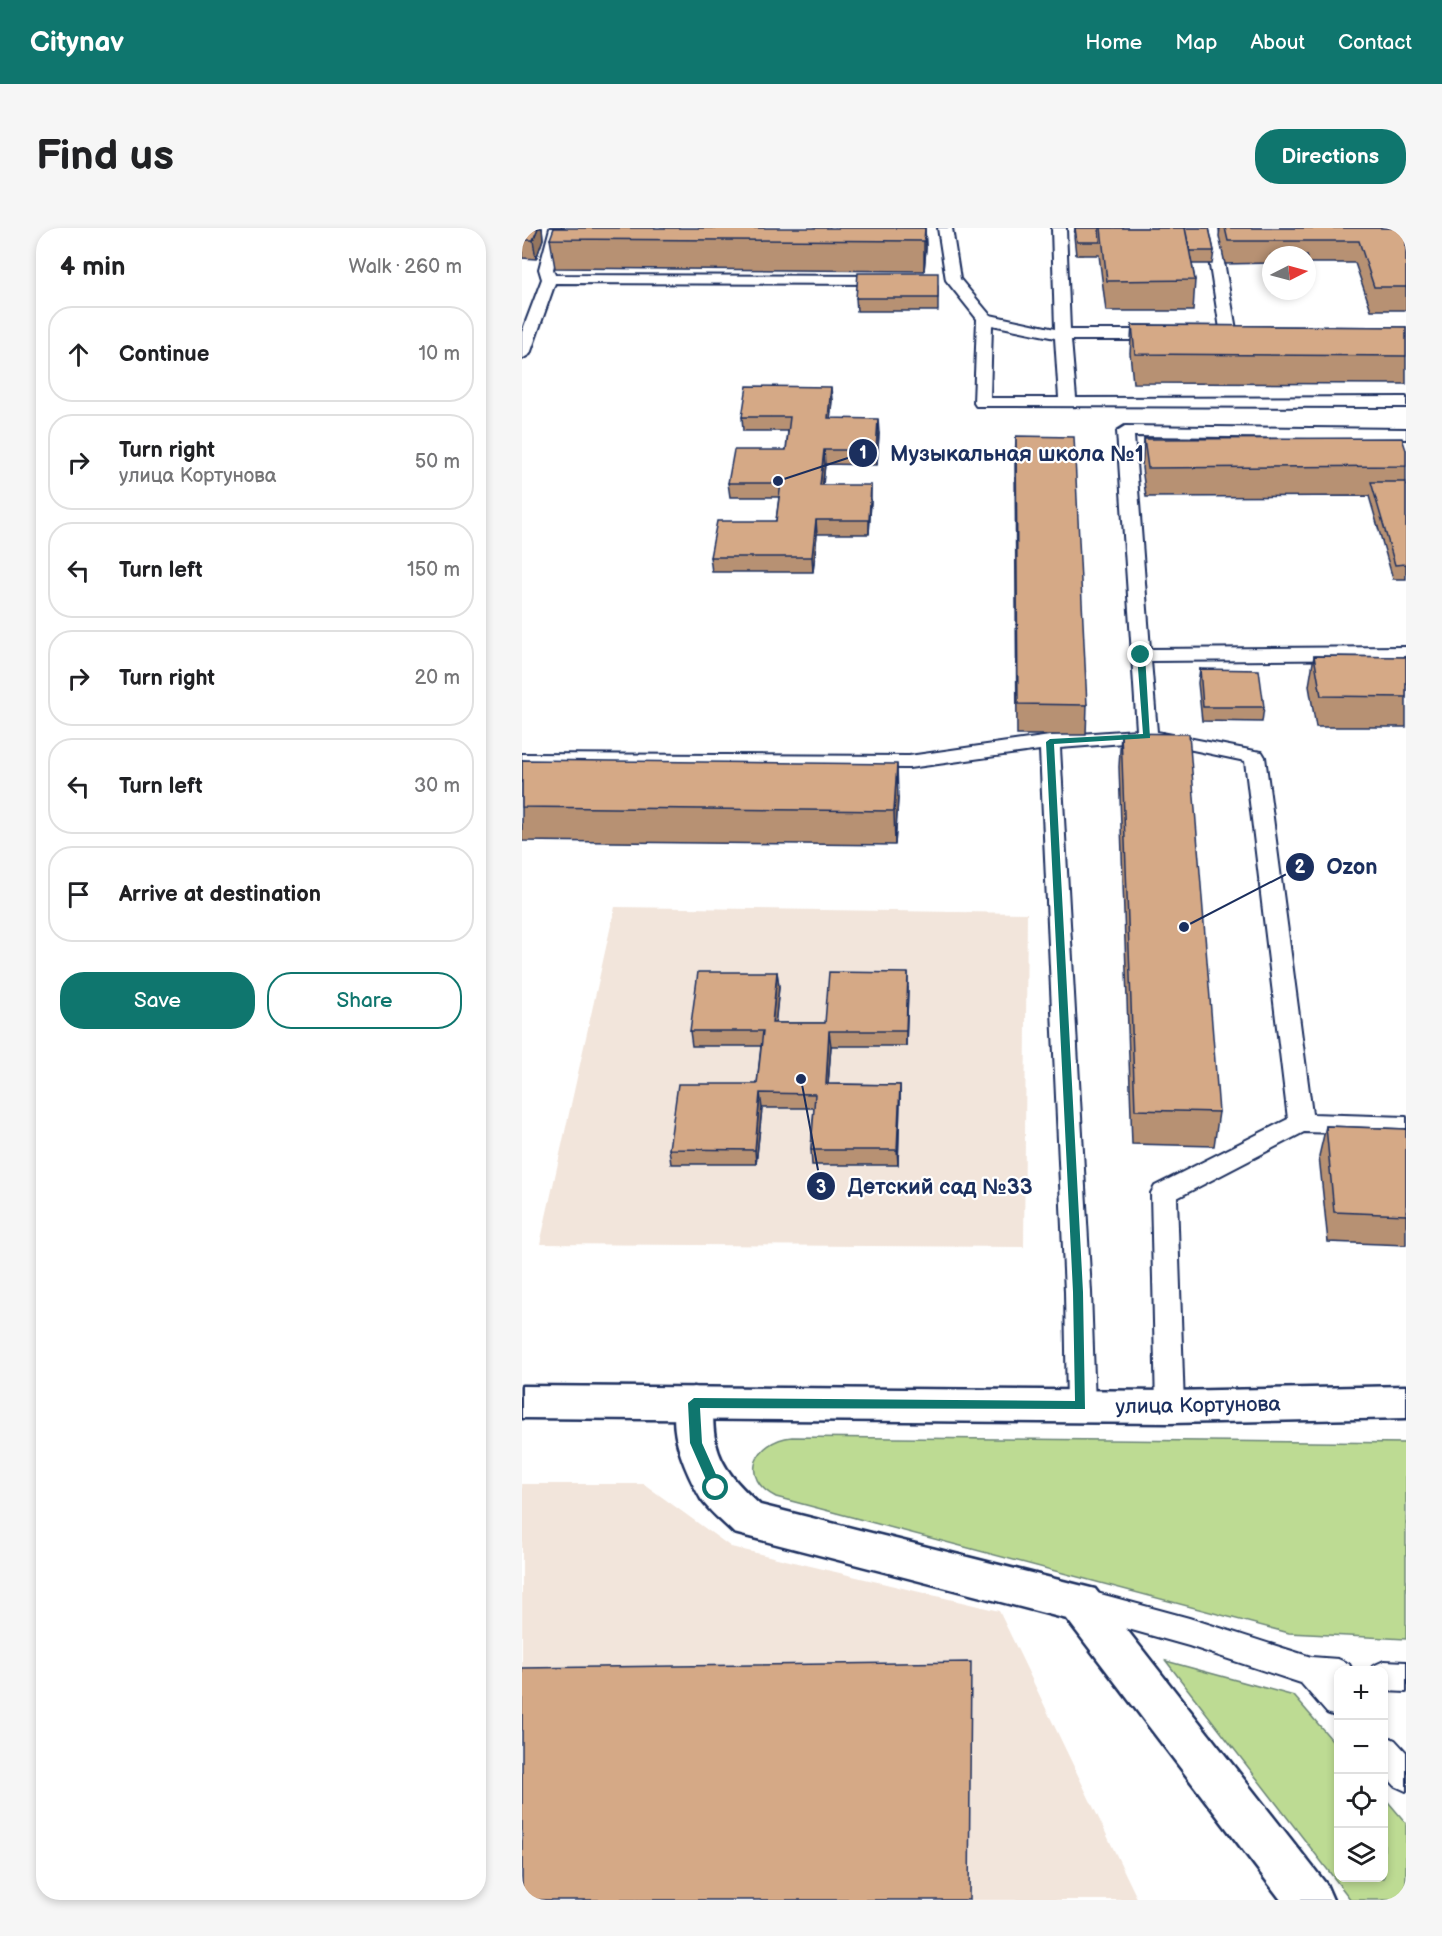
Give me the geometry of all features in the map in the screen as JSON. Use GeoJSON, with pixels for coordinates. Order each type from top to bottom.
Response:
{"type":"FeatureCollection","features":[{"type":"Feature","properties":{"kind":"street","name":"улица Кортунова"},"geometry":{"type":"LineString","coordinates":[[522,1402],[1170,1407],[1406,1402]]}},
{"type":"Feature","properties":{"kind":"street"},"geometry":{"type":"LineString","coordinates":[[694,1403],[696,1443],[716,1488],[748,1520],[1080,1602],[1310,1900]]}},
{"type":"Feature","properties":{"kind":"lane"},"geometry":{"type":"LineString","coordinates":[[522,354],[549,279],[546,269],[557,228]]}},
{"type":"Feature","properties":{"kind":"lane"},"geometry":{"type":"LineString","coordinates":[[945,228],[948,280],[985,319],[1061,335],[1181,335]]}},
{"type":"Feature","properties":{"kind":"lane"},"geometry":{"type":"LineString","coordinates":[[1059,228],[1063,287],[1061,335],[1068,402]]}},
{"type":"Feature","properties":{"kind":"lane"},"geometry":{"type":"LineString","coordinates":[[1211,228],[1229,335]]}},
{"type":"Feature","properties":{"kind":"lane"},"geometry":{"type":"LineString","coordinates":[[549,279],[908,280]]}},
{"type":"Feature","properties":{"kind":"lane"},"geometry":{"type":"LineString","coordinates":[[985,319],[982,403],[1406,402]]}},
{"type":"Feature","properties":{"kind":"lane"},"geometry":{"type":"LineString","coordinates":[[1147,736],[1125,431],[1406,434]]}},
{"type":"Feature","properties":{"kind":"lane"},"geometry":{"type":"LineString","coordinates":[[1141,655],[1406,654]]}},
{"type":"Feature","properties":{"kind":"lane"},"geometry":{"type":"LineString","coordinates":[[522,760],[909,762],[1050,742],[1147,736],[1255,757],[1301,1124]]}},
{"type":"Feature","properties":{"kind":"lane"},"geometry":{"type":"LineString","coordinates":[[1050,742],[1078,1292],[1081,1406]]}},
{"type":"Feature","properties":{"kind":"lane"},"geometry":{"type":"LineString","coordinates":[[1170,1407],[1164,1193],[1301,1124],[1406,1126]]}},
{"type":"Feature","properties":{"kind":"lane"},"geometry":{"type":"LineString","coordinates":[[1080,1602],[1325,1673],[1334,1693]]}},
{"type":"Feature","properties":{"kind":"lane"},"geometry":{"type":"LineString","coordinates":[[1388,1676],[1406,1677]]}},
{"type":"Feature","properties":{"kind":"lane"},"geometry":{"type":"LineString","coordinates":[[1388,1756],[1406,1775]]}},
{"type":"Feature","properties":{"kind":"shaded area"},"geometry":{"type":"Polygon","coordinates":[[[615,907],[1027,913],[1024,1247],[540,1244],[615,907]]]}},
{"type":"Feature","properties":{"kind":"shaded area"},"geometry":{"type":"Polygon","coordinates":[[[522,1484],[644,1484],[731,1547],[999,1611],[1138,1900],[522,1900],[522,1484]]]}},
{"type":"Feature","properties":{"kind":"green space"},"geometry":{"type":"Polygon","coordinates":[[[792,1437],[1406,1443],[1406,1639],[1289,1633],[776,1497],[764,1489],[757,1480],[756,1461],[769,1445],[792,1437]]]}},
{"type":"Feature","properties":{"kind":"green space"},"geometry":{"type":"Polygon","coordinates":[[[1166,1661],[1294,1696],[1334,1742],[1334,1878],[1166,1661]]]}},
{"type":"Feature","properties":{"kind":"green space"},"geometry":{"type":"Polygon","coordinates":[[[1388,1802],[1406,1823],[1406,1900],[1351,1900],[1337,1882],[1388,1882],[1388,1802]]]}},
{"type":"Feature","properties":{"kind":"building"},"geometry":{"type":"Polygon","coordinates":[[[522,228],[538,228],[533,240],[522,240],[522,228]]]}},
{"type":"Feature","properties":{"kind":"building"},"geometry":{"type":"Polygon","coordinates":[[[554,228],[925,228],[924,241],[550,239],[554,228]]]}},
{"type":"Feature","properties":{"kind":"building"},"geometry":{"type":"Polygon","coordinates":[[[1075,228],[1099,228],[1100,242],[1077,242],[1075,228]]]}},
{"type":"Feature","properties":{"kind":"building"},"geometry":{"type":"Polygon","coordinates":[[[1101,228],[1185,228],[1195,280],[1107,281],[1101,228]]]}},
{"type":"Feature","properties":{"kind":"building"},"geometry":{"type":"Polygon","coordinates":[[[1185,228],[1209,228],[1214,251],[1190,251],[1185,228]]]}},
{"type":"Feature","properties":{"kind":"building"},"geometry":{"type":"Polygon","coordinates":[[[1225,228],[1406,228],[1406,287],[1374,287],[1359,241],[1228,241],[1225,228]]]}},
{"type":"Feature","properties":{"kind":"building"},"geometry":{"type":"Polygon","coordinates":[[[858,273],[938,273],[938,298],[856,298],[858,273]]]}},
{"type":"Feature","properties":{"kind":"building"},"geometry":{"type":"Polygon","coordinates":[[[1132,325],[1406,327],[1406,356],[1135,354],[1132,325]]]}},
{"type":"Feature","properties":{"kind":"building"},"geometry":{"type":"Polygon","coordinates":[[[747,386],[831,387],[828,418],[878,419],[876,450],[824,450],[820,485],[871,485],[869,520],[816,520],[812,557],[710,557],[717,521],[776,521],[781,483],[728,483],[734,450],[786,450],[790,417],[742,417],[747,386]]]}},
{"type":"Feature","properties":{"kind":"building"},"geometry":{"type":"Polygon","coordinates":[[[1016,436],[1074,437],[1087,705],[1018,704],[1016,436]]]}},
{"type":"Feature","properties":{"kind":"building"},"geometry":{"type":"Polygon","coordinates":[[[1402,438],[1406,450],[1406,466],[1148,468],[1144,439],[1402,438]]]}},
{"type":"Feature","properties":{"kind":"building"},"geometry":{"type":"Polygon","coordinates":[[[1371,482],[1406,482],[1406,564],[1395,565],[1371,482]]]}},
{"type":"Feature","properties":{"kind":"building"},"geometry":{"type":"Polygon","coordinates":[[[1314,656],[1406,657],[1406,697],[1321,696],[1314,656]]]}},
{"type":"Feature","properties":{"kind":"building"},"geometry":{"type":"Polygon","coordinates":[[[1200,669],[1259,670],[1264,707],[1203,707],[1200,669]]]}},
{"type":"Feature","properties":{"kind":"building"},"geometry":{"type":"Polygon","coordinates":[[[1121,733],[1189,734],[1219,1112],[1135,1110],[1121,733]]]}},
{"type":"Feature","properties":{"kind":"building"},"geometry":{"type":"Polygon","coordinates":[[[522,760],[897,764],[894,811],[522,807],[522,760]]]}},
{"type":"Feature","properties":{"kind":"building"},"geometry":{"type":"Polygon","coordinates":[[[698,972],[777,972],[772,1023],[825,1023],[829,972],[908,973],[906,1031],[829,1031],[826,1084],[900,1085],[897,1150],[811,1150],[815,1094],[760,1093],[755,1150],[669,1149],[678,1084],[757,1084],[763,1031],[690,1031],[698,972]]]}},
{"type":"Feature","properties":{"kind":"building"},"geometry":{"type":"Polygon","coordinates":[[[1326,1126],[1406,1129],[1406,1215],[1334,1212],[1326,1126]]]}},
{"type":"Feature","properties":{"kind":"building"},"geometry":{"type":"Polygon","coordinates":[[[971,1662],[969,1900],[522,1900],[522,1668],[971,1662]]]}},
{"type":"Feature","properties":{"kind":"place","name":"Музыкальная школа №1"},"geometry":{"type":"Point","coordinates":[778,481]}},
{"type":"Feature","properties":{"kind":"place","name":"Ozon"},"geometry":{"type":"Point","coordinates":[1184,927]}},
{"type":"Feature","properties":{"kind":"place","name":"Детский сад №33"},"geometry":{"type":"Point","coordinates":[801,1079]}},
{"type":"Feature","properties":{"kind":"route"},"geometry":{"type":"LineString","coordinates":[[716,1488],[696,1443],[694,1403],[1081,1406],[1078,1292],[1050,742],[1147,736],[1141,655]]}}]}
